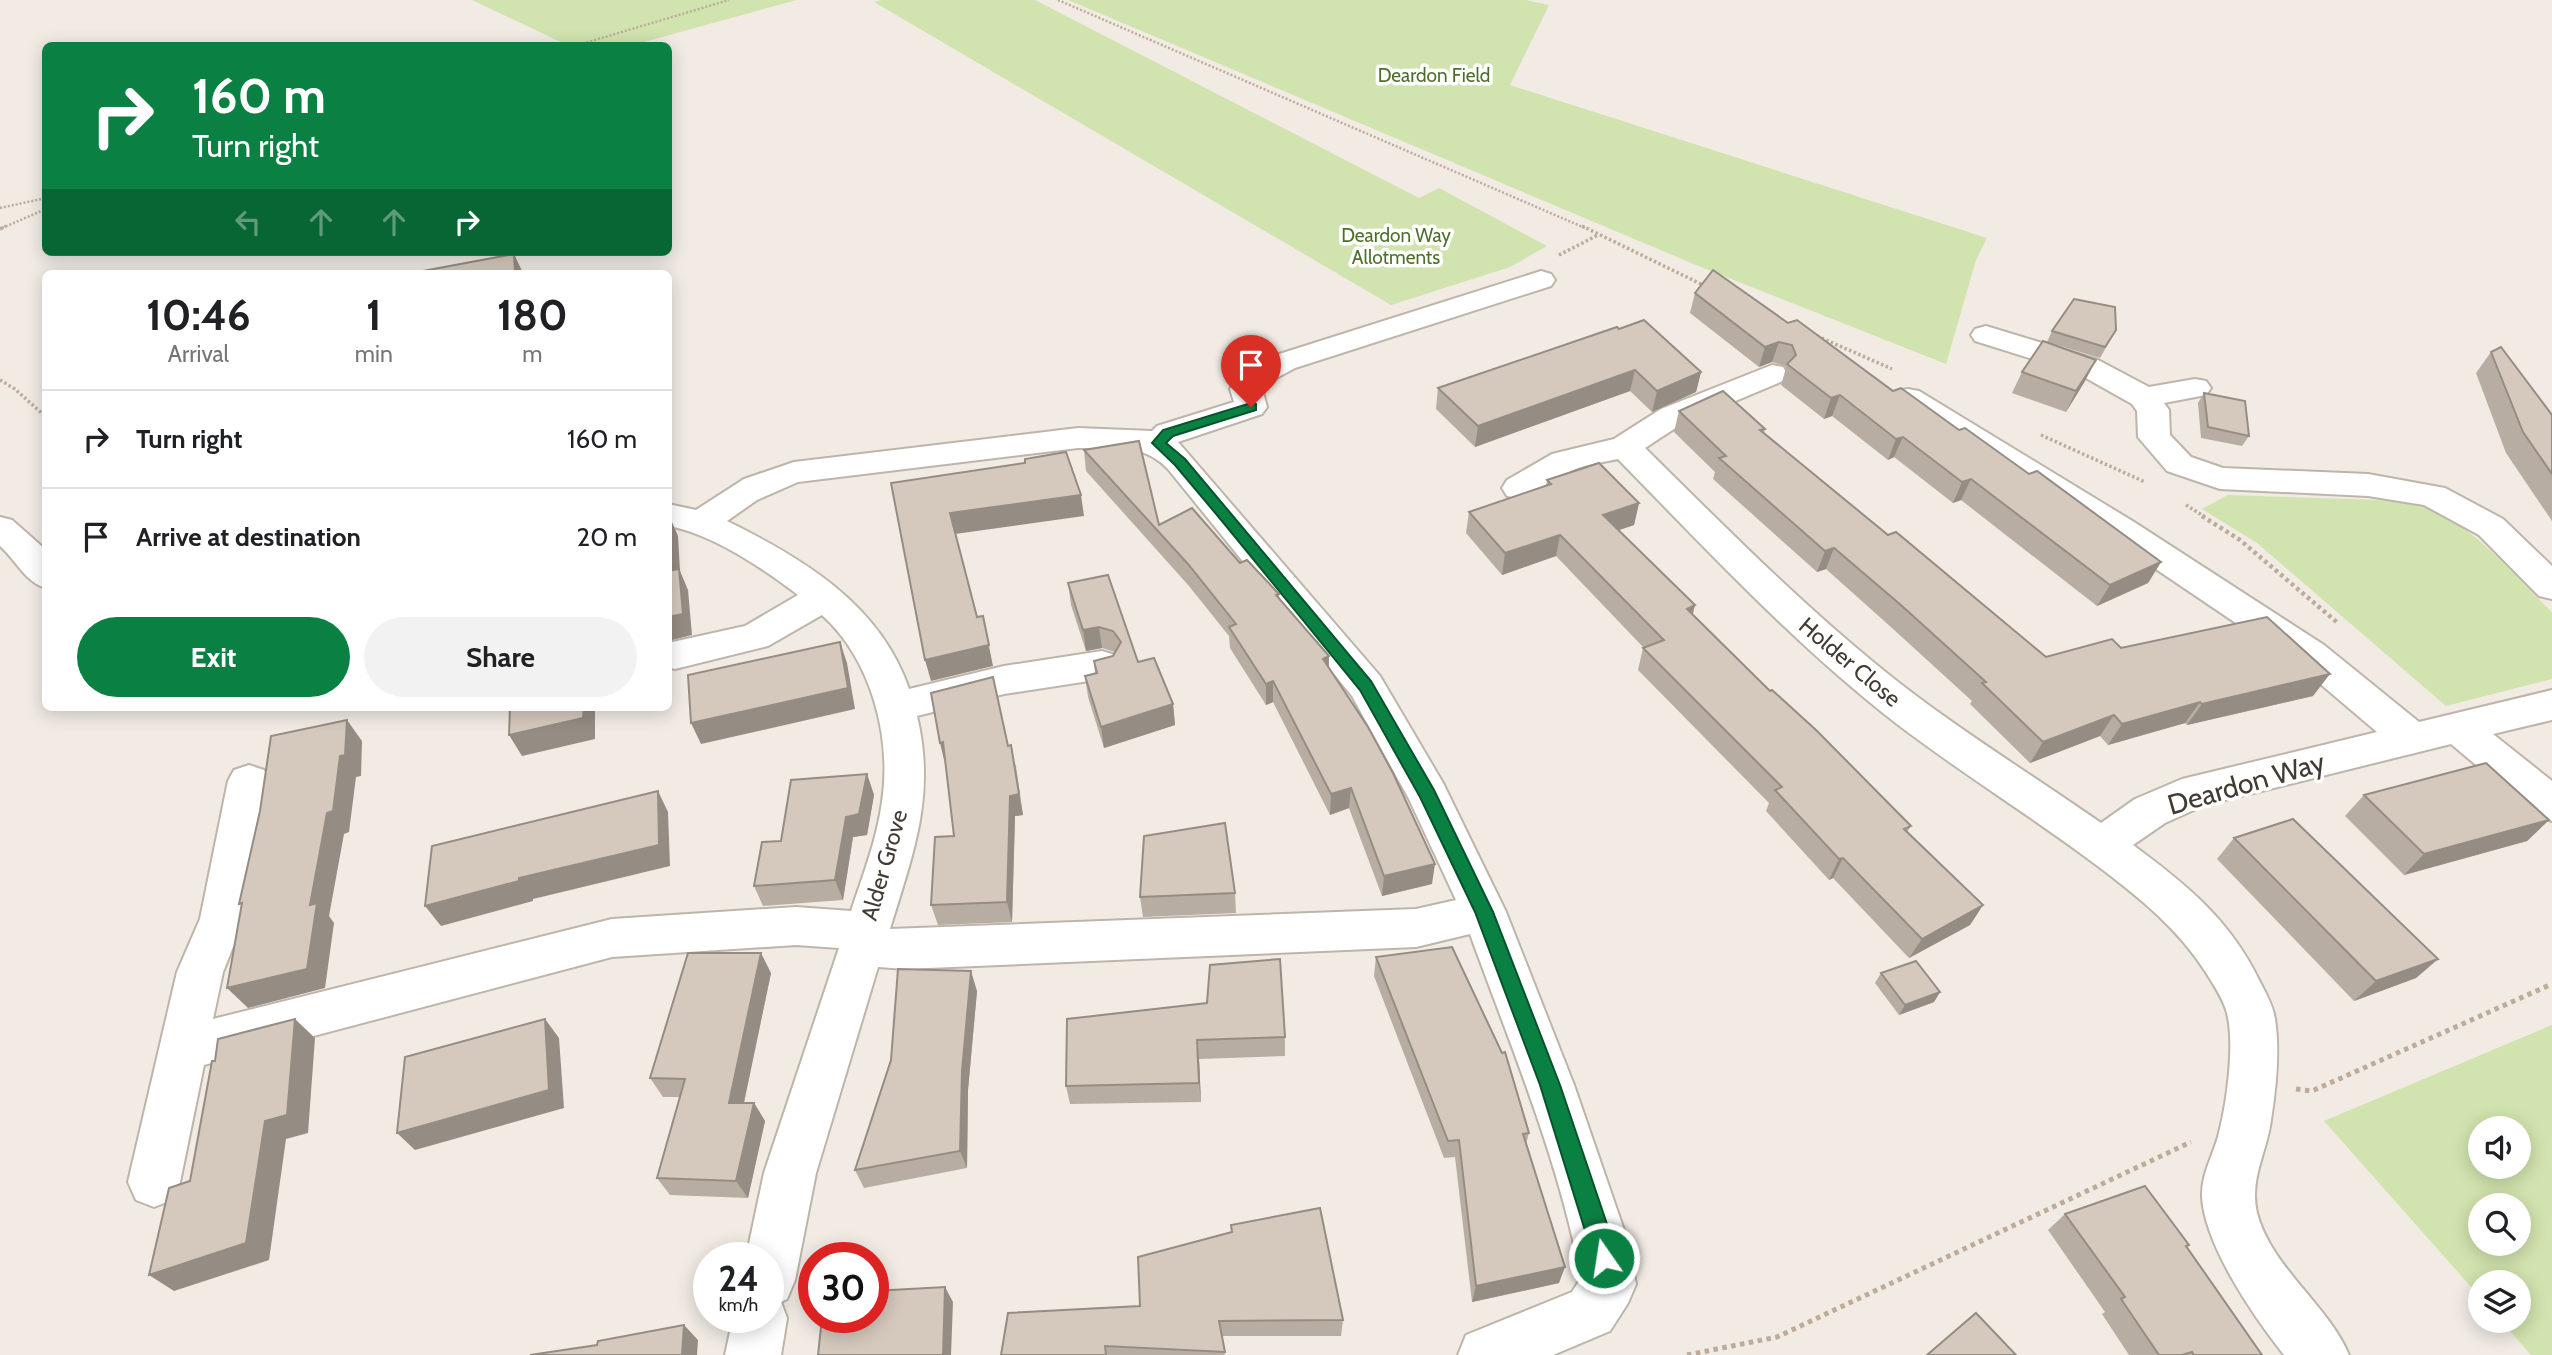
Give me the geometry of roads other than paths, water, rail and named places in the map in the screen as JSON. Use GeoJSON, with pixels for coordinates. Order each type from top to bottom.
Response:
{"type":"FeatureCollection","features":[{"type":"Feature","properties":{"kind":"street"},"geometry":{"type":"LineString","coordinates":[[1169,453],[1168,433],[1251,407],[1246,389],[1256,376],[1284,362],[1545,270]]}},
{"type":"Feature","properties":{"kind":"street"},"geometry":{"type":"LineString","coordinates":[[1986,335],[2097,369],[2120,379],[2143,397],[2153,410],[2154,437],[2179,464],[2220,478],[2368,485],[2433,496],[2491,527],[2552,587]]}},
{"type":"Feature","properties":{"kind":"street"},"geometry":{"type":"LineString","coordinates":[[1519,488],[1564,461],[1625,447],[1672,416],[1772,374]]}},
{"type":"Feature","properties":{"kind":"street"},"geometry":{"type":"LineString","coordinates":[[2143,397],[2195,388]]}},
{"type":"Feature","properties":{"kind":"street"},"geometry":{"type":"LineString","coordinates":[[1908,398],[2122,530],[2311,655],[2411,738]]}},
{"type":"Feature","properties":{"kind":"street"},"geometry":{"type":"LineString","coordinates":[[685,519],[761,482],[794,472],[1077,438],[1134,439],[1169,453],[1366,686],[1428,795],[1484,912],[1550,1085],[1599,1233],[1609,1284],[1591,1312],[1486,1355]]}},
{"type":"Feature","properties":{"kind":"street","name":"Holder Close"},"geometry":{"type":"LineString","coordinates":[[1625,447],[1788,610],[1908,711],[2102,845]]}},
{"type":"Feature","properties":{"kind":"street","name":"Alder Grove"},"geometry":{"type":"LineString","coordinates":[[685,519],[727,534],[780,565],[852,621],[874,651],[888,685],[902,741],[904,796],[894,846],[790,1173],[776,1242]]}},
{"type":"Feature","properties":{"kind":"street"},"geometry":{"type":"LineString","coordinates":[[0,528],[27,550],[42,571]]}},
{"type":"Feature","properties":{"kind":"street"},"geometry":{"type":"LineString","coordinates":[[675,655],[755,637],[824,597]]}},
{"type":"Feature","properties":{"kind":"street"},"geometry":{"type":"LineString","coordinates":[[893,707],[1004,680],[1102,665]]}},
{"type":"Feature","properties":{"kind":"street","name":"Deardon Way"},"geometry":{"type":"LineString","coordinates":[[2102,845],[2150,811],[2197,791],[2552,705]]}},
{"type":"Feature","properties":{"kind":"street"},"geometry":{"type":"LineString","coordinates":[[2457,727],[2552,804]]}},
{"type":"Feature","properties":{"kind":"street"},"geometry":{"type":"LineString","coordinates":[[154,1182],[200,972],[222,919],[249,781]]}},
{"type":"Feature","properties":{"kind":"street"},"geometry":{"type":"LineString","coordinates":[[2102,845],[2199,925],[2251,1013],[2251,1081],[2244,1131],[2230,1172],[2228,1201],[2255,1268],[2300,1333],[2321,1355]]}},
{"type":"Feature","properties":{"kind":"street"},"geometry":{"type":"LineString","coordinates":[[183,1049],[612,938],[796,926],[905,949],[1416,928],[1484,912]]}},
{"type":"Feature","properties":{"kind":"street"},"geometry":{"type":"LineString","coordinates":[[753,1355],[757,1333]]}},
{"type":"Feature","properties":{"kind":"park label","name":"Deardon Field"},"geometry":{"type":"Point","coordinates":[1434,75]}},
{"type":"Feature","properties":{"kind":"park label","name":"Deardon Way Allotments"},"geometry":{"type":"Point","coordinates":[1396,246]}}]}
